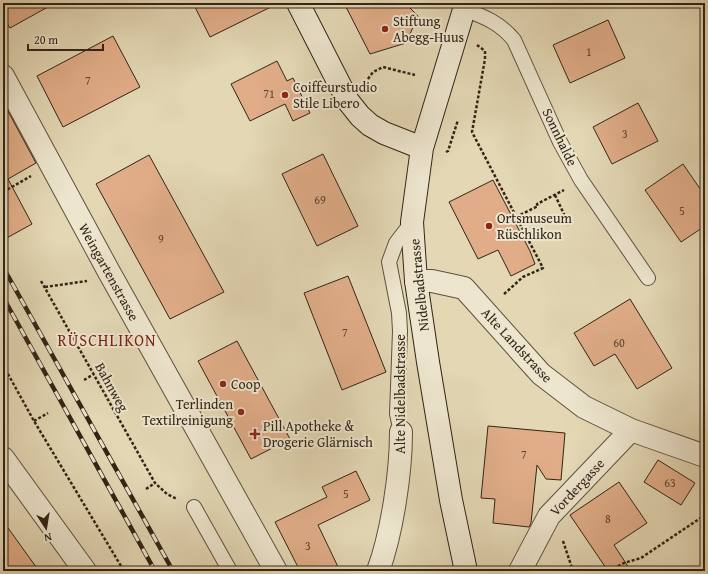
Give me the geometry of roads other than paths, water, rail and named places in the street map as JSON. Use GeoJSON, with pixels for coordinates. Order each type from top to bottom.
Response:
{"type":"FeatureCollection","features":[{"type":"Feature","properties":{"kind":"street"},"geometry":{"type":"LineString","coordinates":[[298,3],[345,95],[360,116],[370,125],[384,133],[422,148]]}},
{"type":"Feature","properties":{"kind":"street","name":"Nidelbadstrasse"},"geometry":{"type":"LineString","coordinates":[[465,6],[422,148],[412,222],[416,281],[451,500],[466,571]]}},
{"type":"Feature","properties":{"kind":"street","name":"Weingartenstrasse"},"geometry":{"type":"LineString","coordinates":[[3,76],[109,272],[276,571]]}},
{"type":"Feature","properties":{"kind":"street","name":"Alte Landstrasse"},"geometry":{"type":"LineString","coordinates":[[416,281],[432,281],[464,288],[540,374],[584,407],[631,430],[704,455]]}},
{"type":"Feature","properties":{"kind":"street","name":"Vordergasse"},"geometry":{"type":"LineString","coordinates":[[520,571],[549,516],[631,430]]}},
{"type":"Feature","properties":{"kind":"street","name":"Alte Nidelbadstrasse"},"geometry":{"type":"LineString","coordinates":[[378,571],[390,530],[395,501],[401,450],[401,432]]}},
{"type":"Feature","properties":{"kind":"street"},"geometry":{"type":"LineString","coordinates":[[3,458],[85,571]]}},
{"type":"Feature","properties":{"kind":"lane","name":"Sonnhalde"},"geometry":{"type":"LineString","coordinates":[[465,6],[505,29],[514,40],[560,142],[578,174],[648,278]]}},
{"type":"Feature","properties":{"kind":"lane","name":"Alte Nidelbadstrasse"},"geometry":{"type":"LineString","coordinates":[[401,432],[397,414],[400,331],[399,313],[389,262],[396,243],[412,222]]}},
{"type":"Feature","properties":{"kind":"lane"},"geometry":{"type":"LineString","coordinates":[[194,507],[230,571]]}},
{"type":"Feature","properties":{"kind":"railway"},"geometry":{"type":"LineString","coordinates":[[3,267],[173,571]]}},
{"type":"Feature","properties":{"kind":"railway"},"geometry":{"type":"LineString","coordinates":[[3,297],[155,571]]}},
{"type":"Feature","properties":{"kind":"place","name":"Stiftung Abegg-Huus"},"geometry":{"type":"Point","coordinates":[385,29]}},
{"type":"Feature","properties":{"kind":"place","name":"Coiffeurstudio Stile Libero"},"geometry":{"type":"Point","coordinates":[285,95]}},
{"type":"Feature","properties":{"kind":"place","name":"Ortsmuseum Rüschlikon"},"geometry":{"type":"Point","coordinates":[489,226]}},
{"type":"Feature","properties":{"kind":"place","name":"Coop"},"geometry":{"type":"Point","coordinates":[223,384]}},
{"type":"Feature","properties":{"kind":"place","name":"Terlinden Textilreinigung"},"geometry":{"type":"Point","coordinates":[241,412]}},
{"type":"Feature","properties":{"kind":"place","name":"Pill Apotheke & Drogerie Glärnisch"},"geometry":{"type":"Point","coordinates":[255,434]}},
{"type":"Feature","properties":{"kind":"district","name":"RÜSCHLIKON"},"geometry":{"type":"Point","coordinates":[107,340]}}]}
